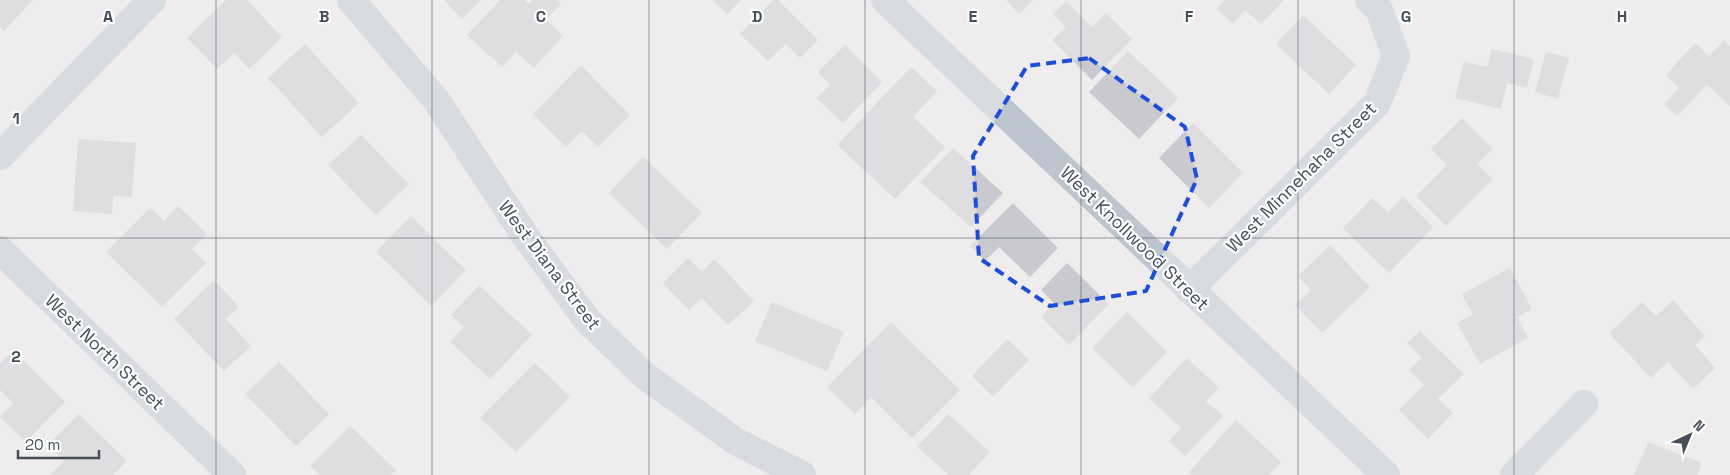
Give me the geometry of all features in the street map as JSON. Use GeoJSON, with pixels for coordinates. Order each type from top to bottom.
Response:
{"type":"FeatureCollection","features":[{"type":"Feature","properties":{"kind":"street"},"geometry":{"type":"LineString","coordinates":[[0,156],[152,0]]}},
{"type":"Feature","properties":{"kind":"street","name":"West Diana Street"},"geometry":{"type":"LineString","coordinates":[[351,0],[436,100],[526,238],[587,320],[644,375],[735,441],[802,475]]}},
{"type":"Feature","properties":{"kind":"street","name":"West Knollwood Street"},"geometry":{"type":"LineString","coordinates":[[885,0],[1386,475]]}},
{"type":"Feature","properties":{"kind":"street","name":"West Minnehaha Street"},"geometry":{"type":"LineString","coordinates":[[1189,290],[1377,103],[1396,56],[1379,10],[1369,0]]}},
{"type":"Feature","properties":{"kind":"street","name":"West North Street"},"geometry":{"type":"LineString","coordinates":[[0,250],[232,475]]}},
{"type":"Feature","properties":{"kind":"street"},"geometry":{"type":"LineString","coordinates":[[1514,475],[1584,404]]}},
{"type":"Feature","properties":{"kind":"highlighted area"},"geometry":{"type":"Polygon","coordinates":[[[1089,58],[1185,127],[1197,179],[1146,291],[1050,306],[979,258],[973,156],[1027,66],[1089,58]]]}},
{"type":"Feature","properties":{"kind":"building"},"geometry":{"type":"Polygon","coordinates":[[[0,0],[33,0],[4,31],[0,27],[0,0]]]}},
{"type":"Feature","properties":{"kind":"building"},"geometry":{"type":"Polygon","coordinates":[[[226,0],[247,0],[282,37],[249,69],[234,53],[217,69],[187,38],[226,0]]]}},
{"type":"Feature","properties":{"kind":"building"},"geometry":{"type":"Polygon","coordinates":[[[444,0],[481,0],[462,19],[444,0]]]}},
{"type":"Feature","properties":{"kind":"building"},"geometry":{"type":"Polygon","coordinates":[[[500,0],[525,0],[529,4],[532,0],[556,0],[561,4],[546,20],[563,36],[534,68],[516,52],[502,67],[467,35],[500,0]]]}},
{"type":"Feature","properties":{"kind":"building"},"geometry":{"type":"Polygon","coordinates":[[[712,0],[741,0],[728,14],[712,0]]]}},
{"type":"Feature","properties":{"kind":"building"},"geometry":{"type":"Polygon","coordinates":[[[773,0],[778,0],[818,40],[800,58],[786,44],[768,61],[740,34],[773,0]]]}},
{"type":"Feature","properties":{"kind":"building"},"geometry":{"type":"Polygon","coordinates":[[[1006,0],[1033,0],[1019,14],[1006,0]]]}},
{"type":"Feature","properties":{"kind":"building"},"geometry":{"type":"Polygon","coordinates":[[[1225,0],[1284,0],[1261,24],[1245,10],[1233,24],[1217,9],[1225,0]]]}},
{"type":"Feature","properties":{"kind":"building"},"geometry":{"type":"Polygon","coordinates":[[[1066,1],[1092,27],[1106,13],[1132,39],[1092,80],[1052,40],[1066,27],[1053,14],[1066,1]]]}},
{"type":"Feature","properties":{"kind":"building"},"geometry":{"type":"Polygon","coordinates":[[[1303,15],[1356,65],[1329,94],[1276,44],[1303,15]]]}},
{"type":"Feature","properties":{"kind":"building"},"geometry":{"type":"Polygon","coordinates":[[[1724,40],[1730,46],[1730,106],[1707,85],[1677,116],[1664,104],[1679,88],[1666,75],[1695,43],[1709,56],[1724,40]]]}},
{"type":"Feature","properties":{"kind":"building"},"geometry":{"type":"Polygon","coordinates":[[[305,44],[359,103],[322,137],[268,78],[305,44]]]}},
{"type":"Feature","properties":{"kind":"building"},"geometry":{"type":"Polygon","coordinates":[[[845,45],[882,82],[843,123],[816,98],[830,85],[818,72],[845,45]]]}},
{"type":"Feature","properties":{"kind":"building"},"geometry":{"type":"Polygon","coordinates":[[[1492,49],[1534,59],[1527,88],[1507,83],[1501,109],[1455,98],[1464,62],[1487,67],[1492,49]]]}},
{"type":"Feature","properties":{"kind":"building"},"geometry":{"type":"Polygon","coordinates":[[[1128,51],[1178,98],[1139,139],[1089,92],[1128,51]]]}},
{"type":"Feature","properties":{"kind":"building"},"geometry":{"type":"Polygon","coordinates":[[[1546,52],[1569,58],[1558,99],[1535,92],[1546,52]]]}},
{"type":"Feature","properties":{"kind":"building"},"geometry":{"type":"Polygon","coordinates":[[[581,65],[630,115],[598,147],[582,131],[566,147],[533,114],[581,65]]]}},
{"type":"Feature","properties":{"kind":"building"},"geometry":{"type":"Polygon","coordinates":[[[911,67],[937,91],[913,117],[945,147],[895,199],[837,145],[911,67]]]}},
{"type":"Feature","properties":{"kind":"building"},"geometry":{"type":"Polygon","coordinates":[[[1462,118],[1493,149],[1477,164],[1493,179],[1446,226],[1416,196],[1447,165],[1431,149],[1462,118]]]}},
{"type":"Feature","properties":{"kind":"building"},"geometry":{"type":"Polygon","coordinates":[[[1193,123],[1243,173],[1209,208],[1159,158],[1193,123]]]}},
{"type":"Feature","properties":{"kind":"building"},"geometry":{"type":"Polygon","coordinates":[[[361,135],[409,184],[376,215],[328,165],[361,135]]]}},
{"type":"Feature","properties":{"kind":"building"},"geometry":{"type":"Polygon","coordinates":[[[78,139],[136,143],[132,197],[113,196],[112,214],[73,211],[78,139]]]}},
{"type":"Feature","properties":{"kind":"building"},"geometry":{"type":"Polygon","coordinates":[[[953,148],[1003,193],[971,227],[920,182],[953,148]]]}},
{"type":"Feature","properties":{"kind":"building"},"geometry":{"type":"Polygon","coordinates":[[[643,157],[702,213],[667,249],[609,193],[643,157]]]}},
{"type":"Feature","properties":{"kind":"building"},"geometry":{"type":"Polygon","coordinates":[[[1403,197],[1433,227],[1389,273],[1343,228],[1372,198],[1388,212],[1403,197]]]}},
{"type":"Feature","properties":{"kind":"building"},"geometry":{"type":"Polygon","coordinates":[[[1013,203],[1058,248],[1030,277],[999,247],[985,261],[970,246],[1013,203]]]}},
{"type":"Feature","properties":{"kind":"building"},"geometry":{"type":"Polygon","coordinates":[[[178,206],[207,234],[192,249],[206,263],[162,307],[106,252],[150,208],[164,221],[178,206]]]}},
{"type":"Feature","properties":{"kind":"building"},"geometry":{"type":"Polygon","coordinates":[[[411,216],[466,270],[431,306],[376,252],[411,216]]]}},
{"type":"Feature","properties":{"kind":"building"},"geometry":{"type":"Polygon","coordinates":[[[1330,245],[1370,287],[1322,333],[1295,305],[1311,290],[1298,276],[1330,245]]]}},
{"type":"Feature","properties":{"kind":"building"},"geometry":{"type":"Polygon","coordinates":[[[688,258],[702,272],[714,259],[754,301],[728,325],[702,298],[689,310],[663,283],[688,258]]]}},
{"type":"Feature","properties":{"kind":"building"},"geometry":{"type":"Polygon","coordinates":[[[1067,263],[1109,304],[1069,345],[1041,317],[1054,303],[1041,290],[1067,263]]]}},
{"type":"Feature","properties":{"kind":"building"},"geometry":{"type":"Polygon","coordinates":[[[1510,268],[1532,309],[1517,317],[1528,338],[1480,364],[1457,323],[1473,314],[1462,294],[1510,268]]]}},
{"type":"Feature","properties":{"kind":"building"},"geometry":{"type":"Polygon","coordinates":[[[214,280],[239,307],[226,319],[251,346],[224,371],[174,319],[214,280]]]}},
{"type":"Feature","properties":{"kind":"building"},"geometry":{"type":"Polygon","coordinates":[[[479,285],[532,335],[490,379],[450,342],[464,327],[451,315],[479,285]]]}},
{"type":"Feature","properties":{"kind":"building"},"geometry":{"type":"Polygon","coordinates":[[[1673,300],[1705,336],[1695,345],[1715,368],[1693,389],[1668,362],[1651,378],[1609,333],[1642,302],[1656,316],[1673,300]]]}},
{"type":"Feature","properties":{"kind":"building"},"geometry":{"type":"Polygon","coordinates":[[[772,302],[844,332],[827,371],[755,341],[772,302]]]}},
{"type":"Feature","properties":{"kind":"building"},"geometry":{"type":"Polygon","coordinates":[[[1127,312],[1167,352],[1133,387],[1092,348],[1127,312]]]}},
{"type":"Feature","properties":{"kind":"building"},"geometry":{"type":"Polygon","coordinates":[[[891,322],[960,390],[912,438],[871,397],[855,414],[827,387],[891,322]]]}},
{"type":"Feature","properties":{"kind":"building"},"geometry":{"type":"Polygon","coordinates":[[[1420,331],[1464,374],[1438,399],[1453,413],[1428,439],[1399,410],[1424,385],[1409,370],[1422,358],[1407,343],[1420,331]]]}},
{"type":"Feature","properties":{"kind":"building"},"geometry":{"type":"Polygon","coordinates":[[[1007,339],[1029,360],[993,397],[972,376],[1007,339]]]}},
{"type":"Feature","properties":{"kind":"building"},"geometry":{"type":"Polygon","coordinates":[[[13,350],[65,402],[26,442],[0,417],[13,403],[0,390],[0,364],[13,350]]]}},
{"type":"Feature","properties":{"kind":"building"},"geometry":{"type":"Polygon","coordinates":[[[1187,358],[1219,388],[1206,401],[1223,416],[1185,456],[1169,441],[1181,428],[1149,398],[1187,358]]]}},
{"type":"Feature","properties":{"kind":"building"},"geometry":{"type":"Polygon","coordinates":[[[279,362],[329,414],[296,446],[245,394],[279,362]]]}},
{"type":"Feature","properties":{"kind":"building"},"geometry":{"type":"Polygon","coordinates":[[[535,363],[570,397],[516,452],[480,418],[535,363]]]}},
{"type":"Feature","properties":{"kind":"building"},"geometry":{"type":"Polygon","coordinates":[[[79,414],[127,461],[113,475],[50,475],[64,461],[48,445],[79,414]]]}},
{"type":"Feature","properties":{"kind":"building"},"geometry":{"type":"Polygon","coordinates":[[[948,414],[990,452],[969,475],[949,475],[917,447],[948,414]]]}},
{"type":"Feature","properties":{"kind":"building"},"geometry":{"type":"Polygon","coordinates":[[[1236,420],[1281,462],[1269,475],[1192,475],[1189,472],[1236,420]]]}},
{"type":"Feature","properties":{"kind":"building"},"geometry":{"type":"Polygon","coordinates":[[[350,426],[396,470],[391,475],[320,475],[310,466],[350,426]]]}},
{"type":"Feature","properties":{"kind":"building"},"geometry":{"type":"Polygon","coordinates":[[[1648,442],[1702,463],[1697,475],[1634,475],[1648,442]]]}}]}
